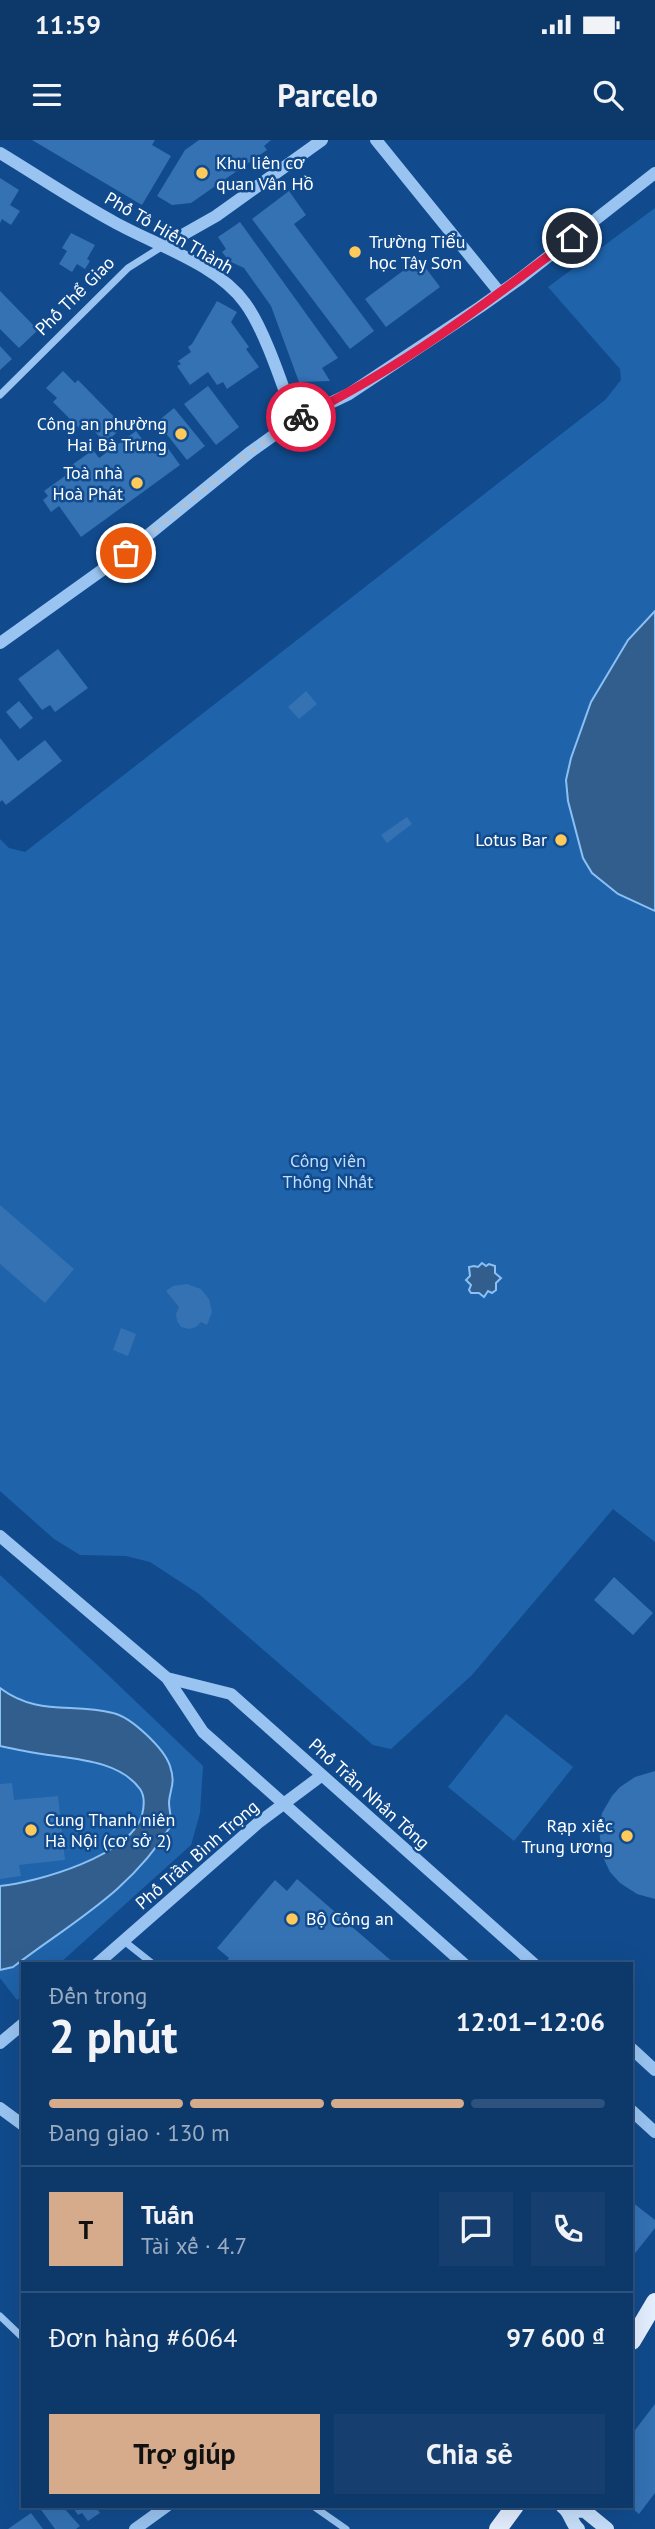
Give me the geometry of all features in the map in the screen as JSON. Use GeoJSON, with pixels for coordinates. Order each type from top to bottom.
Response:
{"type":"FeatureCollection","features":[{"type":"Feature","properties":{"kind":"main road"},"geometry":{"type":"LineString","coordinates":[[633,2337],[655,2302]]}},
{"type":"Feature","properties":{"kind":"main road"},"geometry":{"type":"LineString","coordinates":[[498,2529],[514,2508]]}},
{"type":"Feature","properties":{"kind":"main road"},"geometry":{"type":"LineString","coordinates":[[565,2508],[578,2529]]}},
{"type":"Feature","properties":{"kind":"main road"},"geometry":{"type":"LineString","coordinates":[[565,2508],[585,2511],[607,2529]]}},
{"type":"Feature","properties":{"kind":"street","name":"Phố Thể Giao"},"geometry":{"type":"LineString","coordinates":[[0,395],[128,268],[216,216],[322,140]]}},
{"type":"Feature","properties":{"kind":"street"},"geometry":{"type":"LineString","coordinates":[[376,140],[500,293]]}},
{"type":"Feature","properties":{"kind":"street","name":"Phố Tô Hiến Thành"},"geometry":{"type":"LineString","coordinates":[[0,153],[113,222],[217,276],[245,303],[257,323],[295,420]]}},
{"type":"Feature","properties":{"kind":"street"},"geometry":{"type":"LineString","coordinates":[[0,643],[126,553],[249,453],[295,420],[349,394],[500,293],[655,173]]}},
{"type":"Feature","properties":{"kind":"street","name":"Phố Trần Nhân Tông"},"geometry":{"type":"LineString","coordinates":[[0,1536],[167,1678],[203,1732],[462,1962]]}},
{"type":"Feature","properties":{"kind":"street","name":"Phố Trần Nhân Tông"},"geometry":{"type":"LineString","coordinates":[[167,1678],[231,1694],[532,1962]]}},
{"type":"Feature","properties":{"kind":"street","name":"Phố Trần Bình Trọng"},"geometry":{"type":"LineString","coordinates":[[99,1962],[258,1823],[321,1776]]}},
{"type":"Feature","properties":{"kind":"street"},"geometry":{"type":"LineString","coordinates":[[124,1941],[150,1962]]}},
{"type":"Feature","properties":{"kind":"street"},"geometry":{"type":"LineString","coordinates":[[0,2043],[21,2026]]}},
{"type":"Feature","properties":{"kind":"street"},"geometry":{"type":"LineString","coordinates":[[633,2050],[655,2070]]}},
{"type":"Feature","properties":{"kind":"street"},"geometry":{"type":"LineString","coordinates":[[0,2108],[21,2124]]}},
{"type":"Feature","properties":{"kind":"street"},"geometry":{"type":"LineString","coordinates":[[633,2112],[655,2132]]}},
{"type":"Feature","properties":{"kind":"street"},"geometry":{"type":"LineString","coordinates":[[0,2316],[21,2336]]}},
{"type":"Feature","properties":{"kind":"street"},"geometry":{"type":"LineString","coordinates":[[135,2529],[164,2508]]}},
{"type":"Feature","properties":{"kind":"street"},"geometry":{"type":"LineString","coordinates":[[316,2508],[346,2529]]}},
{"type":"Feature","properties":{"kind":"green space","name":"Công viên Thống Nhất"},"geometry":{"type":"Polygon","coordinates":[[[655,208],[655,1542],[613,1509],[472,1675],[391,1749],[373,1745],[199,1594],[150,1562],[126,1556],[80,1555],[54,1539],[0,1491],[0,839],[9,848],[25,852],[605,400],[621,380],[620,369],[548,287],[655,208]]]}},
{"type":"Feature","properties":{"kind":"green space"},"geometry":{"type":"Polygon","coordinates":[[[0,1575],[203,1766],[200,1813],[191,1845],[61,1962],[21,1962],[21,1997],[17,2000],[0,1978],[0,1575]]]}},
{"type":"Feature","properties":{"kind":"green space"},"geometry":{"type":"Polygon","coordinates":[[[506,1714],[573,1767],[514,1841],[448,1787],[506,1714]]]}},
{"type":"Feature","properties":{"kind":"shaded area"},"geometry":{"type":"Polygon","coordinates":[[[655,611],[655,911],[618,894],[592,873],[583,858],[568,801],[566,780],[591,702],[628,640],[655,611]]]}},
{"type":"Feature","properties":{"kind":"shaded area"},"geometry":{"type":"Polygon","coordinates":[[[482,1263],[495,1266],[495,1273],[501,1278],[496,1283],[496,1290],[492,1293],[488,1291],[484,1297],[479,1293],[471,1293],[471,1285],[466,1280],[470,1276],[469,1267],[478,1267],[482,1263]]]}},
{"type":"Feature","properties":{"kind":"shaded area"},"geometry":{"type":"Polygon","coordinates":[[[0,1688],[28,1703],[98,1710],[129,1720],[154,1742],[167,1759],[173,1782],[169,1802],[172,1824],[138,1868],[120,1887],[79,1919],[13,1967],[0,1970],[0,1886],[58,1873],[102,1854],[134,1830],[142,1815],[144,1802],[142,1792],[131,1779],[108,1766],[0,1746],[0,1688]]]}},
{"type":"Feature","properties":{"kind":"building"},"geometry":{"type":"Polygon","coordinates":[[[32,140],[155,140],[152,145],[171,156],[142,205],[32,140]]]}},
{"type":"Feature","properties":{"kind":"building","name":"Khu liên cơ quan Vân Hồ"},"geometry":{"type":"Polygon","coordinates":[[[199,140],[271,140],[264,146],[267,150],[191,203],[172,205],[157,196],[185,150],[199,140]]]}},
{"type":"Feature","properties":{"kind":"building"},"geometry":{"type":"Polygon","coordinates":[[[0,178],[19,190],[10,205],[20,211],[11,225],[2,219],[0,223],[0,178]]]}},
{"type":"Feature","properties":{"kind":"building"},"geometry":{"type":"Polygon","coordinates":[[[289,191],[306,215],[294,224],[374,331],[350,349],[252,219],[289,191]]]}},
{"type":"Feature","properties":{"kind":"building"},"geometry":{"type":"Polygon","coordinates":[[[240,222],[338,358],[322,368],[330,381],[299,382],[271,306],[244,268],[229,261],[222,252],[226,249],[218,237],[240,222]]]}},
{"type":"Feature","properties":{"kind":"building"},"geometry":{"type":"Polygon","coordinates":[[[71,233],[95,245],[85,269],[77,264],[72,272],[59,264],[67,251],[62,248],[71,233]]]}},
{"type":"Feature","properties":{"kind":"building"},"geometry":{"type":"Polygon","coordinates":[[[419,259],[440,287],[386,327],[365,299],[419,259]]]}},
{"type":"Feature","properties":{"kind":"building"},"geometry":{"type":"Polygon","coordinates":[[[0,291],[38,330],[19,348],[0,329],[0,291]]]}},
{"type":"Feature","properties":{"kind":"building"},"geometry":{"type":"Polygon","coordinates":[[[217,301],[237,312],[231,322],[259,367],[227,389],[223,382],[217,385],[208,372],[190,385],[177,366],[181,364],[178,361],[191,352],[188,347],[217,301]]]}},
{"type":"Feature","properties":{"kind":"building"},"geometry":{"type":"Polygon","coordinates":[[[0,346],[12,359],[0,370],[0,346]]]}},
{"type":"Feature","properties":{"kind":"building"},"geometry":{"type":"Polygon","coordinates":[[[63,371],[75,383],[78,380],[123,426],[106,443],[88,425],[82,431],[53,402],[57,398],[46,388],[63,371]]]}},
{"type":"Feature","properties":{"kind":"building"},"geometry":{"type":"Polygon","coordinates":[[[208,386],[239,427],[216,445],[184,404],[208,386]]]}},
{"type":"Feature","properties":{"kind":"building","name":"Công an phường Hai Bà Trưng"},"geometry":{"type":"Polygon","coordinates":[[[174,408],[205,446],[187,460],[157,422],[174,408]]]}},
{"type":"Feature","properties":{"kind":"building"},"geometry":{"type":"Polygon","coordinates":[[[136,431],[150,450],[162,440],[180,465],[81,537],[59,506],[51,512],[43,500],[48,496],[44,491],[72,471],[69,467],[93,450],[99,458],[136,431]]]}},
{"type":"Feature","properties":{"kind":"building"},"geometry":{"type":"Polygon","coordinates":[[[58,649],[88,688],[55,712],[50,705],[42,710],[18,679],[58,649]]]}},
{"type":"Feature","properties":{"kind":"building"},"geometry":{"type":"Polygon","coordinates":[[[306,691],[317,704],[299,719],[288,707],[306,691]]]}},
{"type":"Feature","properties":{"kind":"building"},"geometry":{"type":"Polygon","coordinates":[[[19,701],[33,718],[20,729],[6,712],[19,701]]]}},
{"type":"Feature","properties":{"kind":"building"},"geometry":{"type":"Polygon","coordinates":[[[0,738],[18,761],[45,740],[62,761],[6,805],[2,800],[0,802],[0,738]]]}},
{"type":"Feature","properties":{"kind":"building"},"geometry":{"type":"Polygon","coordinates":[[[407,817],[412,824],[387,843],[381,835],[407,817]]]}},
{"type":"Feature","properties":{"kind":"building"},"geometry":{"type":"Polygon","coordinates":[[[0,1205],[74,1269],[45,1303],[0,1264],[0,1205]]]}},
{"type":"Feature","properties":{"kind":"building"},"geometry":{"type":"Polygon","coordinates":[[[187,1284],[201,1289],[209,1299],[212,1312],[207,1325],[201,1322],[189,1329],[181,1327],[177,1321],[179,1307],[166,1291],[173,1286],[187,1284]]]}},
{"type":"Feature","properties":{"kind":"building"},"geometry":{"type":"Polygon","coordinates":[[[121,1328],[136,1334],[128,1356],[113,1350],[121,1328]]]}},
{"type":"Feature","properties":{"kind":"building"},"geometry":{"type":"Polygon","coordinates":[[[614,1577],[653,1613],[633,1635],[594,1600],[614,1577]]]}},
{"type":"Feature","properties":{"kind":"building","name":"Rạp xiếc Trung ương"},"geometry":{"type":"Polygon","coordinates":[[[655,1771],[655,1899],[637,1894],[620,1883],[610,1872],[602,1855],[599,1829],[602,1813],[620,1787],[635,1777],[655,1771]]]}},
{"type":"Feature","properties":{"kind":"building","name":"Cung Thanh niên Hà Nội (cơ sở 2)"},"geometry":{"type":"Polygon","coordinates":[[[12,1783],[14,1800],[58,1796],[65,1860],[19,1865],[21,1876],[0,1879],[0,1784],[12,1783]]]}},
{"type":"Feature","properties":{"kind":"building","name":"Bộ Công an"},"geometry":{"type":"Polygon","coordinates":[[[297,1879],[393,1962],[226,1962],[229,1958],[217,1948],[275,1880],[287,1891],[297,1879]]]}},
{"type":"Feature","properties":{"kind":"building"},"geometry":{"type":"Polygon","coordinates":[[[633,2203],[655,2220],[655,2228],[633,2256],[633,2203]]]}},
{"type":"Feature","properties":{"kind":"building"},"geometry":{"type":"Polygon","coordinates":[[[655,2404],[655,2493],[639,2514],[632,2508],[633,2433],[655,2404]]]}},
{"type":"Feature","properties":{"kind":"building"},"geometry":{"type":"Polygon","coordinates":[[[40,2508],[64,2508],[80,2526],[76,2529],[55,2529],[40,2508]]]}},
{"type":"Feature","properties":{"kind":"building"},"geometry":{"type":"Polygon","coordinates":[[[73,2508],[98,2508],[100,2513],[88,2521],[82,2513],[78,2515],[73,2508]]]}},
{"type":"Feature","properties":{"kind":"building"},"geometry":{"type":"Polygon","coordinates":[[[31,2513],[43,2529],[8,2529],[31,2513]]]}},
{"type":"Feature","properties":{"kind":"way so far"},"geometry":{"type":"LineString","coordinates":[[126,553],[249,453],[301,417]]}},
{"type":"Feature","properties":{"kind":"place","name":"Khu liên cơ quan Vân Hồ"},"geometry":{"type":"Point","coordinates":[202,173]}},
{"type":"Feature","properties":{"kind":"place","name":"Trường Tiểu học Tây Sơn"},"geometry":{"type":"Point","coordinates":[355,252]}},
{"type":"Feature","properties":{"kind":"place","name":"Công an phường Hai Bà Trưng"},"geometry":{"type":"Point","coordinates":[181,434]}},
{"type":"Feature","properties":{"kind":"place","name":"Toà nhà Hoà Phát"},"geometry":{"type":"Point","coordinates":[137,483]}},
{"type":"Feature","properties":{"kind":"place","name":"Lotus Bar"},"geometry":{"type":"Point","coordinates":[561,840]}},
{"type":"Feature","properties":{"kind":"place","name":"Cung Thanh niên Hà Nội (cơ sở 2)"},"geometry":{"type":"Point","coordinates":[31,1830]}},
{"type":"Feature","properties":{"kind":"place","name":"Rạp xiếc Trung ương"},"geometry":{"type":"Point","coordinates":[627,1836]}},
{"type":"Feature","properties":{"kind":"place","name":"Bộ Công an"},"geometry":{"type":"Point","coordinates":[292,1919]}},
{"type":"Feature","properties":{"kind":"route"},"geometry":{"type":"LineString","coordinates":[[301,417],[349,394],[388,369],[521,278],[572,238]]}}]}
